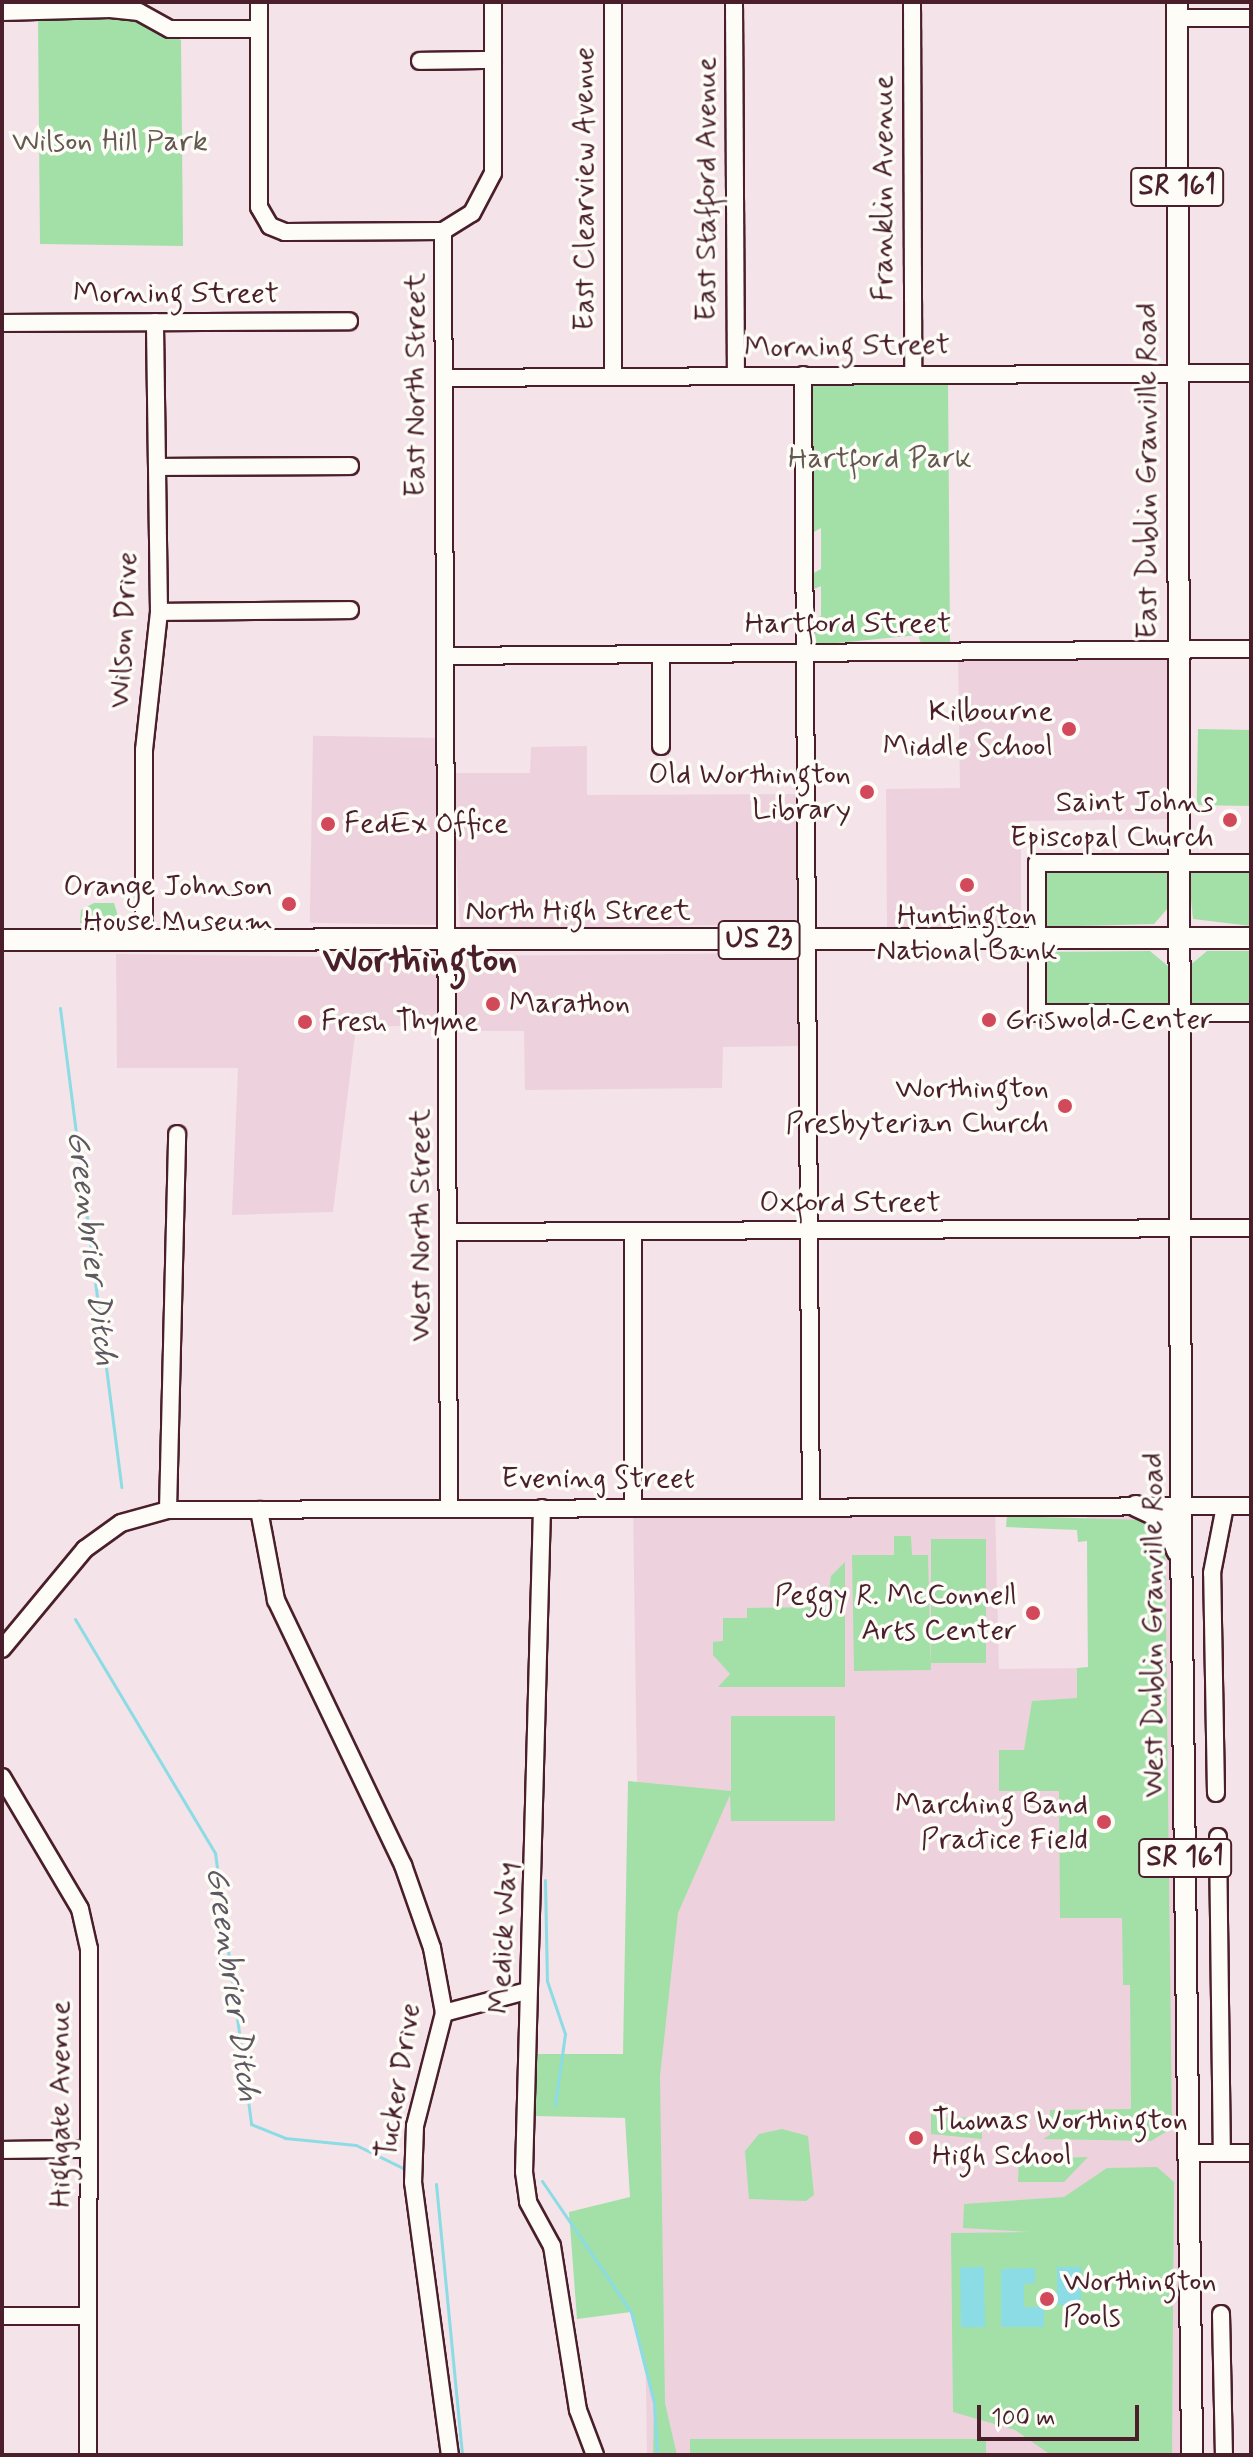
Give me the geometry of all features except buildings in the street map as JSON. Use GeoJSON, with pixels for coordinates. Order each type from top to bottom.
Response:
{"type":"FeatureCollection","features":[{"type":"Feature","properties":{"kind":"main road","name":"East Dublin Granville Road"},"geometry":{"type":"LineString","coordinates":[[1177,10],[1179,939]]}},
{"type":"Feature","properties":{"kind":"main road","name":"North High Street"},"geometry":{"type":"LineString","coordinates":[[2,940],[1251,938]]}},
{"type":"Feature","properties":{"kind":"main road","name":"West Dublin Granville Road"},"geometry":{"type":"LineString","coordinates":[[1179,939],[1184,1507],[1181,1563],[1192,2455]]}},
{"type":"Feature","properties":{"kind":"main road"},"geometry":{"type":"LineString","coordinates":[[1136,1506],[1166,1520],[1181,1563]]}},
{"type":"Feature","properties":{"kind":"street","name":"East North Street"},"geometry":{"type":"LineString","coordinates":[[259,2],[264,220],[285,232],[443,231],[448,941]]}},
{"type":"Feature","properties":{"kind":"street"},"geometry":{"type":"LineString","coordinates":[[443,231],[472,213],[489,189],[493,2]]}},
{"type":"Feature","properties":{"kind":"street","name":"East Clearview Avenue"},"geometry":{"type":"LineString","coordinates":[[613,2],[613,377]]}},
{"type":"Feature","properties":{"kind":"street","name":"East Stafford Avenue"},"geometry":{"type":"LineString","coordinates":[[734,2],[736,376]]}},
{"type":"Feature","properties":{"kind":"street","name":"Franklin Avenue"},"geometry":{"type":"LineString","coordinates":[[912,2],[913,374]]}},
{"type":"Feature","properties":{"kind":"street"},"geometry":{"type":"LineString","coordinates":[[2,12],[110,6],[139,12],[170,29],[259,29]]}},
{"type":"Feature","properties":{"kind":"street"},"geometry":{"type":"LineString","coordinates":[[1177,10],[1251,18]]}},
{"type":"Feature","properties":{"kind":"street"},"geometry":{"type":"LineString","coordinates":[[420,61],[493,60]]}},
{"type":"Feature","properties":{"kind":"street","name":"Morning Street"},"geometry":{"type":"LineString","coordinates":[[2,323],[349,321]]}},
{"type":"Feature","properties":{"kind":"street","name":"Wilson Drive"},"geometry":{"type":"LineString","coordinates":[[144,940],[144,750],[159,612],[155,322]]}},
{"type":"Feature","properties":{"kind":"street","name":"Morning Street"},"geometry":{"type":"LineString","coordinates":[[444,378],[1251,373]]}},
{"type":"Feature","properties":{"kind":"street"},"geometry":{"type":"LineString","coordinates":[[803,375],[811,1507]]}},
{"type":"Feature","properties":{"kind":"street"},"geometry":{"type":"LineString","coordinates":[[157,467],[350,466]]}},
{"type":"Feature","properties":{"kind":"street"},"geometry":{"type":"LineString","coordinates":[[159,612],[350,610]]}},
{"type":"Feature","properties":{"kind":"street","name":"Hartford Street"},"geometry":{"type":"LineString","coordinates":[[446,656],[1251,649]]}},
{"type":"Feature","properties":{"kind":"street"},"geometry":{"type":"LineString","coordinates":[[661,654],[661,746]]}},
{"type":"Feature","properties":{"kind":"street"},"geometry":{"type":"LineString","coordinates":[[1251,863],[1037,863],[1037,1013],[1251,1013]]}},
{"type":"Feature","properties":{"kind":"street","name":"West North Street"},"geometry":{"type":"LineString","coordinates":[[448,941],[449,1508]]}},
{"type":"Feature","properties":{"kind":"street"},"geometry":{"type":"LineString","coordinates":[[168,1510],[177,1134]]}},
{"type":"Feature","properties":{"kind":"street","name":"Oxford Street"},"geometry":{"type":"LineString","coordinates":[[449,1232],[1251,1228]]}},
{"type":"Feature","properties":{"kind":"street"},"geometry":{"type":"LineString","coordinates":[[633,1232],[633,1507]]}},
{"type":"Feature","properties":{"kind":"street"},"geometry":{"type":"LineString","coordinates":[[1216,1793],[1212,1573],[1225,1506]]}},
{"type":"Feature","properties":{"kind":"street","name":"Evening Street"},"geometry":{"type":"LineString","coordinates":[[2,1649],[93,1542],[121,1523],[168,1510],[1251,1506]]}},
{"type":"Feature","properties":{"kind":"street","name":"Medick Way"},"geometry":{"type":"LineString","coordinates":[[542,1508],[536,1925],[523,1992],[525,2188],[552,2246],[573,2387],[595,2455]]}},
{"type":"Feature","properties":{"kind":"street","name":"Tucker Drive"},"geometry":{"type":"LineString","coordinates":[[259,1510],[276,1600],[403,1865],[444,2013],[415,2126],[413,2182],[450,2455]]}},
{"type":"Feature","properties":{"kind":"street","name":"Highgate Avenue"},"geometry":{"type":"LineString","coordinates":[[2,1777],[86,1929],[88,2455]]}},
{"type":"Feature","properties":{"kind":"street"},"geometry":{"type":"LineString","coordinates":[[1218,1837],[1222,2152]]}},
{"type":"Feature","properties":{"kind":"street"},"geometry":{"type":"LineString","coordinates":[[444,2013],[523,1992]]}},
{"type":"Feature","properties":{"kind":"street"},"geometry":{"type":"LineString","coordinates":[[2,2150],[88,2149]]}},
{"type":"Feature","properties":{"kind":"street"},"geometry":{"type":"LineString","coordinates":[[1189,2153],[1251,2153]]}},
{"type":"Feature","properties":{"kind":"street"},"geometry":{"type":"LineString","coordinates":[[1221,2314],[1224,2455]]}},
{"type":"Feature","properties":{"kind":"street"},"geometry":{"type":"LineString","coordinates":[[2,2316],[88,2316]]}},
{"type":"Feature","properties":{"kind":"shaded area","name":"Kilbourne Middle School"},"geometry":{"type":"Polygon","coordinates":[[[1178,650],[1179,819],[1021,821],[1021,927],[887,928],[886,789],[960,788],[958,652],[1178,650]]]}},
{"type":"Feature","properties":{"kind":"shaded area"},"geometry":{"type":"Polygon","coordinates":[[[313,736],[440,738],[437,925],[310,923],[313,736]]]}},
{"type":"Feature","properties":{"kind":"shaded area"},"geometry":{"type":"Polygon","coordinates":[[[587,746],[587,795],[800,794],[800,924],[460,929],[452,773],[530,773],[531,747],[587,746]]]}},
{"type":"Feature","properties":{"kind":"shaded area"},"geometry":{"type":"Polygon","coordinates":[[[792,953],[799,958],[802,1046],[723,1047],[722,1088],[525,1090],[524,1031],[452,1031],[457,956],[792,953]]]}},
{"type":"Feature","properties":{"kind":"shaded area"},"geometry":{"type":"Polygon","coordinates":[[[116,954],[438,958],[442,1025],[356,1027],[333,1212],[232,1215],[238,1068],[117,1068],[116,954]]]}},
{"type":"Feature","properties":{"kind":"shaded area","name":"Thomas Worthington High School"},"geometry":{"type":"Polygon","coordinates":[[[633,1507],[995,1507],[999,1669],[1088,1668],[1087,1507],[1159,1513],[1181,1563],[1193,2455],[647,2455],[633,1507]]]}},
{"type":"Feature","properties":{"kind":"green space","name":"Wilson Hill Park"},"geometry":{"type":"Polygon","coordinates":[[[38,18],[133,19],[181,40],[183,246],[40,244],[38,18]]]}},
{"type":"Feature","properties":{"kind":"green space","name":"Hartford Park"},"geometry":{"type":"Polygon","coordinates":[[[948,379],[950,645],[922,646],[918,635],[817,645],[811,621],[821,616],[821,586],[812,590],[812,574],[821,569],[821,528],[812,533],[811,385],[948,379]]]}},
{"type":"Feature","properties":{"kind":"green space"},"geometry":{"type":"Polygon","coordinates":[[[1198,729],[1251,730],[1250,806],[1197,805],[1198,729]]]}},
{"type":"Feature","properties":{"kind":"green space"},"geometry":{"type":"Polygon","coordinates":[[[1251,867],[1251,926],[1193,919],[1188,870],[1251,867]]]}},
{"type":"Feature","properties":{"kind":"green space"},"geometry":{"type":"Polygon","coordinates":[[[1162,868],[1169,874],[1168,908],[1154,924],[1044,927],[1045,869],[1162,868]]]}},
{"type":"Feature","properties":{"kind":"green space"},"geometry":{"type":"Polygon","coordinates":[[[94,903],[114,903],[120,923],[80,923],[81,910],[94,903]]]}},
{"type":"Feature","properties":{"kind":"green space"},"geometry":{"type":"Polygon","coordinates":[[[1150,951],[1168,966],[1168,1006],[1044,1005],[1043,952],[1150,951]]]}},
{"type":"Feature","properties":{"kind":"green space"},"geometry":{"type":"Polygon","coordinates":[[[1207,951],[1251,951],[1251,1008],[1188,1004],[1188,967],[1207,951]]]}},
{"type":"Feature","properties":{"kind":"green space"},"geometry":{"type":"Polygon","coordinates":[[[1007,1516],[1145,1520],[1165,1542],[1172,2128],[1151,2141],[1043,2139],[1050,2135],[1050,2110],[1131,2109],[1130,1985],[1123,1985],[1122,1918],[1060,1918],[1059,1791],[999,1791],[999,1750],[1024,1750],[1032,1701],[1077,1698],[1077,1668],[1088,1667],[1087,1541],[1078,1542],[1077,1530],[1006,1527],[1007,1516]]]}},
{"type":"Feature","properties":{"kind":"green space"},"geometry":{"type":"Polygon","coordinates":[[[894,1536],[911,1536],[912,1555],[928,1555],[931,1670],[854,1671],[852,1555],[894,1555],[894,1536]]]}},
{"type":"Feature","properties":{"kind":"green space"},"geometry":{"type":"Polygon","coordinates":[[[931,1539],[986,1539],[986,1663],[931,1663],[931,1539]]]}},
{"type":"Feature","properties":{"kind":"green space"},"geometry":{"type":"Polygon","coordinates":[[[845,1562],[845,1687],[718,1687],[730,1674],[713,1655],[713,1642],[723,1641],[723,1618],[747,1618],[747,1608],[827,1607],[831,1576],[845,1562]]]}},
{"type":"Feature","properties":{"kind":"green space"},"geometry":{"type":"Polygon","coordinates":[[[731,1716],[835,1716],[835,1821],[731,1821],[730,1795],[678,1913],[660,2076],[665,2403],[677,2455],[653,2455],[654,2403],[631,2312],[577,2319],[569,2212],[630,2197],[625,2118],[536,2116],[534,2054],[623,2054],[628,1781],[731,1791],[731,1716]]]}},
{"type":"Feature","properties":{"kind":"green space"},"geometry":{"type":"Polygon","coordinates":[[[931,2107],[937,2118],[982,2117],[982,2139],[931,2134],[931,2107]]]}},
{"type":"Feature","properties":{"kind":"green space"},"geometry":{"type":"Polygon","coordinates":[[[782,2129],[808,2136],[814,2195],[806,2201],[749,2199],[745,2151],[759,2134],[782,2129]]]}},
{"type":"Feature","properties":{"kind":"green space"},"geometry":{"type":"Polygon","coordinates":[[[1088,2157],[1064,2182],[1018,2182],[1019,2159],[1088,2157]]]}},
{"type":"Feature","properties":{"kind":"green space","name":"Worthington Pools"},"geometry":{"type":"Polygon","coordinates":[[[1157,2167],[1174,2182],[1172,2455],[1051,2455],[1015,2430],[953,2412],[951,2233],[1029,2232],[963,2228],[964,2204],[1064,2197],[1107,2168],[1157,2167]]]}},
{"type":"Feature","properties":{"kind":"green space"},"geometry":{"type":"Polygon","coordinates":[[[690,2439],[986,2439],[986,2455],[690,2455],[690,2439]]]}},
{"type":"Feature","properties":{"kind":"water"},"geometry":{"type":"Polygon","coordinates":[[[960,2267],[984,2267],[985,2327],[961,2327],[960,2267]]]}},
{"type":"Feature","properties":{"kind":"water"},"geometry":{"type":"Polygon","coordinates":[[[1057,2267],[1081,2267],[1081,2305],[1057,2305],[1057,2267]]]}},
{"type":"Feature","properties":{"kind":"water"},"geometry":{"type":"Polygon","coordinates":[[[1035,2268],[1035,2283],[1024,2284],[1024,2307],[1044,2307],[1044,2327],[1001,2327],[1001,2269],[1035,2268]]]}},
{"type":"Feature","properties":{"kind":"waterway","name":"Greenbrier Ditch"},"geometry":{"type":"LineString","coordinates":[[60,1008],[121,1487]]}},
{"type":"Feature","properties":{"kind":"waterway","name":"Greenbrier Ditch"},"geometry":{"type":"LineString","coordinates":[[75,1619],[215,1853],[251,2124],[285,2138],[356,2145],[407,2170]]}},
{"type":"Feature","properties":{"kind":"waterway"},"geometry":{"type":"LineString","coordinates":[[545,1880],[547,1981],[565,2034],[555,2105]]}},
{"type":"Feature","properties":{"kind":"waterway","name":"Greenbrier Ditch"},"geometry":{"type":"LineString","coordinates":[[542,2181],[631,2312],[654,2403],[657,2455]]}},
{"type":"Feature","properties":{"kind":"waterway"},"geometry":{"type":"LineString","coordinates":[[436,2184],[462,2455]]}},
{"type":"Feature","properties":{"kind":"place","name":"Kilbourne Middle School"},"geometry":{"type":"Point","coordinates":[1069,729]}},
{"type":"Feature","properties":{"kind":"place","name":"Old Worthington Library"},"geometry":{"type":"Point","coordinates":[867,792]}},
{"type":"Feature","properties":{"kind":"place","name":"Saint Johns Episcopal Church"},"geometry":{"type":"Point","coordinates":[1230,820]}},
{"type":"Feature","properties":{"kind":"place","name":"FedEx Office"},"geometry":{"type":"Point","coordinates":[328,824]}},
{"type":"Feature","properties":{"kind":"place","name":"Huntington National Bank"},"geometry":{"type":"Point","coordinates":[967,885]}},
{"type":"Feature","properties":{"kind":"place","name":"Orange Johnson House Museum"},"geometry":{"type":"Point","coordinates":[289,904]}},
{"type":"Feature","properties":{"kind":"place","name":"Marathon"},"geometry":{"type":"Point","coordinates":[493,1004]}},
{"type":"Feature","properties":{"kind":"place","name":"Griswold Center"},"geometry":{"type":"Point","coordinates":[989,1020]}},
{"type":"Feature","properties":{"kind":"place","name":"Fresh Thyme"},"geometry":{"type":"Point","coordinates":[305,1022]}},
{"type":"Feature","properties":{"kind":"place","name":"Worthington Presbyterian Church"},"geometry":{"type":"Point","coordinates":[1065,1106]}},
{"type":"Feature","properties":{"kind":"place","name":"Peggy R. McConnell Arts Center"},"geometry":{"type":"Point","coordinates":[1033,1613]}},
{"type":"Feature","properties":{"kind":"place","name":"Marching Band Practice Field"},"geometry":{"type":"Point","coordinates":[1104,1822]}},
{"type":"Feature","properties":{"kind":"place","name":"Thomas Worthington High School"},"geometry":{"type":"Point","coordinates":[916,2138]}},
{"type":"Feature","properties":{"kind":"place","name":"Worthington Pools"},"geometry":{"type":"Point","coordinates":[1047,2299]}},
{"type":"Feature","properties":{"kind":"district","name":"Worthington"},"geometry":{"type":"Point","coordinates":[420,961]}}]}
